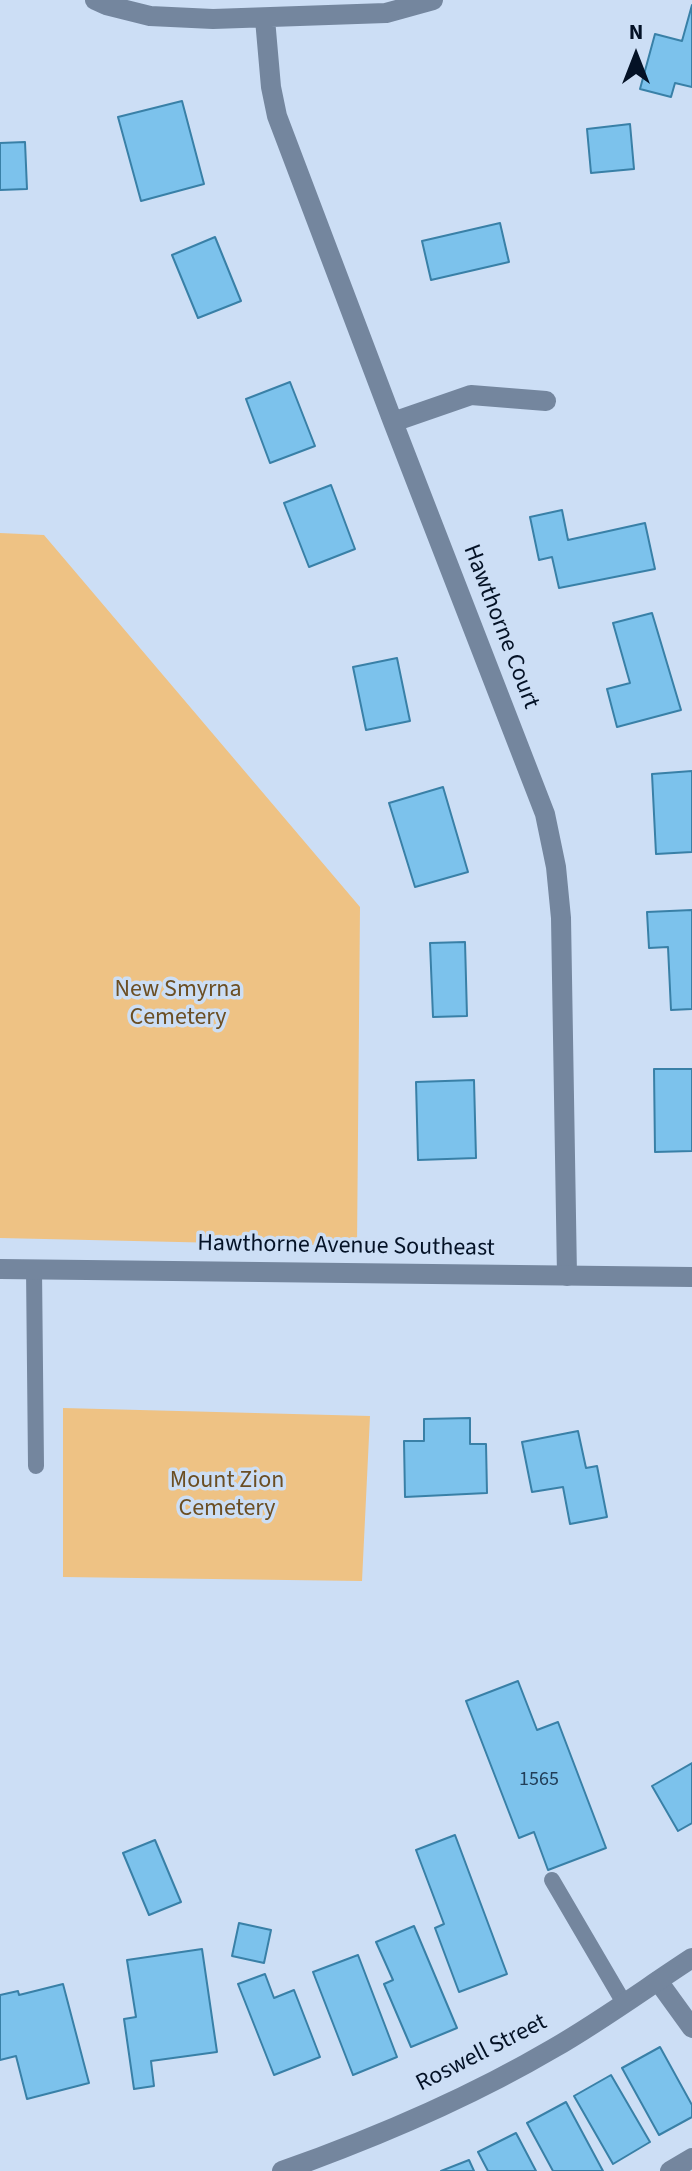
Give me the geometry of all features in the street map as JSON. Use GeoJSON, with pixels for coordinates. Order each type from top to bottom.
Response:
{"type":"FeatureCollection","features":[{"type":"Feature","properties":{"kind":"street"},"geometry":{"type":"LineString","coordinates":[[95,0],[150,16],[265,19],[386,13],[433,0]]}},
{"type":"Feature","properties":{"kind":"street","name":"Hawthorne Court"},"geometry":{"type":"LineString","coordinates":[[265,19],[277,116],[545,814],[556,867],[561,918],[567,1276]]}},
{"type":"Feature","properties":{"kind":"street"},"geometry":{"type":"LineString","coordinates":[[393,422],[471,395],[546,401]]}},
{"type":"Feature","properties":{"kind":"street","name":"Hawthorne Avenue Southeast"},"geometry":{"type":"LineString","coordinates":[[0,1269],[692,1277]]}},
{"type":"Feature","properties":{"kind":"street","name":"Roswell Street"},"geometry":{"type":"LineString","coordinates":[[282,2171],[344,2149],[470,2092],[554,2049],[692,1958]]}},
{"type":"Feature","properties":{"kind":"street"},"geometry":{"type":"LineString","coordinates":[[658,1981],[692,2028]]}},
{"type":"Feature","properties":{"kind":"street"},"geometry":{"type":"LineString","coordinates":[[670,2171],[692,2158]]}},
{"type":"Feature","properties":{"kind":"lane"},"geometry":{"type":"LineString","coordinates":[[34,1269],[36,1466]]}},
{"type":"Feature","properties":{"kind":"lane"},"geometry":{"type":"LineString","coordinates":[[552,1880],[624,2003]]}},
{"type":"Feature","properties":{"kind":"green space","name":"New Smyrna Cemetery"},"geometry":{"type":"Polygon","coordinates":[[[0,533],[44,535],[360,907],[357,1246],[0,1238],[0,533]]]}},
{"type":"Feature","properties":{"kind":"green space","name":"Mount Zion Cemetery"},"geometry":{"type":"Polygon","coordinates":[[[63,1408],[370,1416],[362,1581],[63,1577],[63,1408]]]}},
{"type":"Feature","properties":{"kind":"building"},"geometry":{"type":"Polygon","coordinates":[[[692,5],[692,87],[675,83],[671,97],[640,89],[655,34],[682,41],[692,5]]]}},
{"type":"Feature","properties":{"kind":"building"},"geometry":{"type":"Polygon","coordinates":[[[182,101],[204,184],[141,201],[118,117],[182,101]]]}},
{"type":"Feature","properties":{"kind":"building"},"geometry":{"type":"Polygon","coordinates":[[[630,124],[634,169],[591,173],[587,129],[630,124]]]}},
{"type":"Feature","properties":{"kind":"building"},"geometry":{"type":"Polygon","coordinates":[[[25,142],[27,189],[0,190],[0,143],[25,142]]]}},
{"type":"Feature","properties":{"kind":"building"},"geometry":{"type":"Polygon","coordinates":[[[500,223],[509,262],[431,280],[422,241],[500,223]]]}},
{"type":"Feature","properties":{"kind":"building"},"geometry":{"type":"Polygon","coordinates":[[[215,237],[241,301],[198,318],[172,255],[215,237]]]}},
{"type":"Feature","properties":{"kind":"building"},"geometry":{"type":"Polygon","coordinates":[[[290,382],[315,446],[270,463],[246,399],[290,382]]]}},
{"type":"Feature","properties":{"kind":"building"},"geometry":{"type":"Polygon","coordinates":[[[331,485],[355,549],[309,567],[284,503],[331,485]]]}},
{"type":"Feature","properties":{"kind":"building"},"geometry":{"type":"Polygon","coordinates":[[[562,510],[568,540],[645,523],[655,569],[559,588],[552,557],[539,560],[530,517],[562,510]]]}},
{"type":"Feature","properties":{"kind":"building"},"geometry":{"type":"Polygon","coordinates":[[[652,613],[681,710],[617,727],[607,689],[630,683],[613,623],[652,613]]]}},
{"type":"Feature","properties":{"kind":"building"},"geometry":{"type":"Polygon","coordinates":[[[397,658],[410,721],[366,730],[353,667],[397,658]]]}},
{"type":"Feature","properties":{"kind":"building"},"geometry":{"type":"Polygon","coordinates":[[[692,771],[692,852],[656,854],[652,774],[692,771]]]}},
{"type":"Feature","properties":{"kind":"building"},"geometry":{"type":"Polygon","coordinates":[[[443,787],[468,872],[415,887],[389,803],[443,787]]]}},
{"type":"Feature","properties":{"kind":"building"},"geometry":{"type":"Polygon","coordinates":[[[692,910],[692,1009],[671,1010],[668,947],[649,948],[647,912],[692,910]]]}},
{"type":"Feature","properties":{"kind":"building"},"geometry":{"type":"Polygon","coordinates":[[[465,942],[467,1016],[433,1017],[430,943],[465,942]]]}},
{"type":"Feature","properties":{"kind":"building"},"geometry":{"type":"Polygon","coordinates":[[[654,1069],[692,1069],[692,1151],[655,1152],[654,1069]]]}},
{"type":"Feature","properties":{"kind":"building"},"geometry":{"type":"Polygon","coordinates":[[[474,1080],[476,1158],[418,1160],[416,1082],[474,1080]]]}},
{"type":"Feature","properties":{"kind":"building"},"geometry":{"type":"Polygon","coordinates":[[[470,1418],[470,1444],[486,1444],[487,1493],[405,1497],[404,1441],[424,1441],[424,1419],[470,1418]]]}},
{"type":"Feature","properties":{"kind":"building"},"geometry":{"type":"Polygon","coordinates":[[[578,1431],[586,1468],[597,1466],[607,1517],[570,1524],[563,1487],[532,1492],[522,1442],[578,1431]]]}},
{"type":"Feature","properties":{"kind":"building"},"geometry":{"type":"Polygon","coordinates":[[[518,1681],[537,1730],[558,1722],[606,1848],[548,1870],[534,1832],[519,1838],[466,1701],[518,1681]]]}},
{"type":"Feature","properties":{"kind":"building"},"geometry":{"type":"Polygon","coordinates":[[[692,1763],[692,1823],[678,1831],[652,1786],[692,1763]]]}},
{"type":"Feature","properties":{"kind":"building"},"geometry":{"type":"Polygon","coordinates":[[[455,1835],[507,1974],[459,1992],[435,1928],[444,1924],[416,1850],[455,1835]]]}},
{"type":"Feature","properties":{"kind":"building"},"geometry":{"type":"Polygon","coordinates":[[[155,1840],[181,1902],[149,1915],[123,1853],[155,1840]]]}},
{"type":"Feature","properties":{"kind":"building"},"geometry":{"type":"Polygon","coordinates":[[[239,1923],[271,1930],[264,1963],[232,1956],[239,1923]]]}},
{"type":"Feature","properties":{"kind":"building"},"geometry":{"type":"Polygon","coordinates":[[[414,1926],[457,2028],[411,2047],[384,1984],[393,1980],[376,1942],[414,1926]]]}},
{"type":"Feature","properties":{"kind":"building"},"geometry":{"type":"Polygon","coordinates":[[[202,1949],[217,2052],[151,2061],[154,2086],[134,2089],[124,2019],[136,2017],[127,1960],[202,1949]]]}},
{"type":"Feature","properties":{"kind":"building"},"geometry":{"type":"Polygon","coordinates":[[[358,1955],[397,2057],[353,2075],[313,1972],[358,1955]]]}},
{"type":"Feature","properties":{"kind":"building"},"geometry":{"type":"Polygon","coordinates":[[[265,1974],[274,1998],[294,1990],[320,2057],[274,2075],[238,1984],[265,1974]]]}},
{"type":"Feature","properties":{"kind":"building"},"geometry":{"type":"Polygon","coordinates":[[[63,1984],[89,2083],[27,2099],[16,2056],[0,2060],[0,1995],[18,1991],[19,1995],[63,1984]]]}},
{"type":"Feature","properties":{"kind":"building"},"geometry":{"type":"Polygon","coordinates":[[[660,2047],[692,2105],[692,2117],[659,2135],[622,2068],[660,2047]]]}},
{"type":"Feature","properties":{"kind":"building"},"geometry":{"type":"Polygon","coordinates":[[[611,2075],[650,2142],[613,2164],[574,2096],[611,2075]]]}},
{"type":"Feature","properties":{"kind":"building"},"geometry":{"type":"Polygon","coordinates":[[[566,2102],[603,2171],[553,2171],[527,2123],[566,2102]]]}},
{"type":"Feature","properties":{"kind":"building"},"geometry":{"type":"Polygon","coordinates":[[[516,2133],[536,2171],[488,2171],[478,2152],[516,2133]]]}},
{"type":"Feature","properties":{"kind":"building"},"geometry":{"type":"Polygon","coordinates":[[[469,2160],[474,2171],[441,2171],[469,2160]]]}}]}
